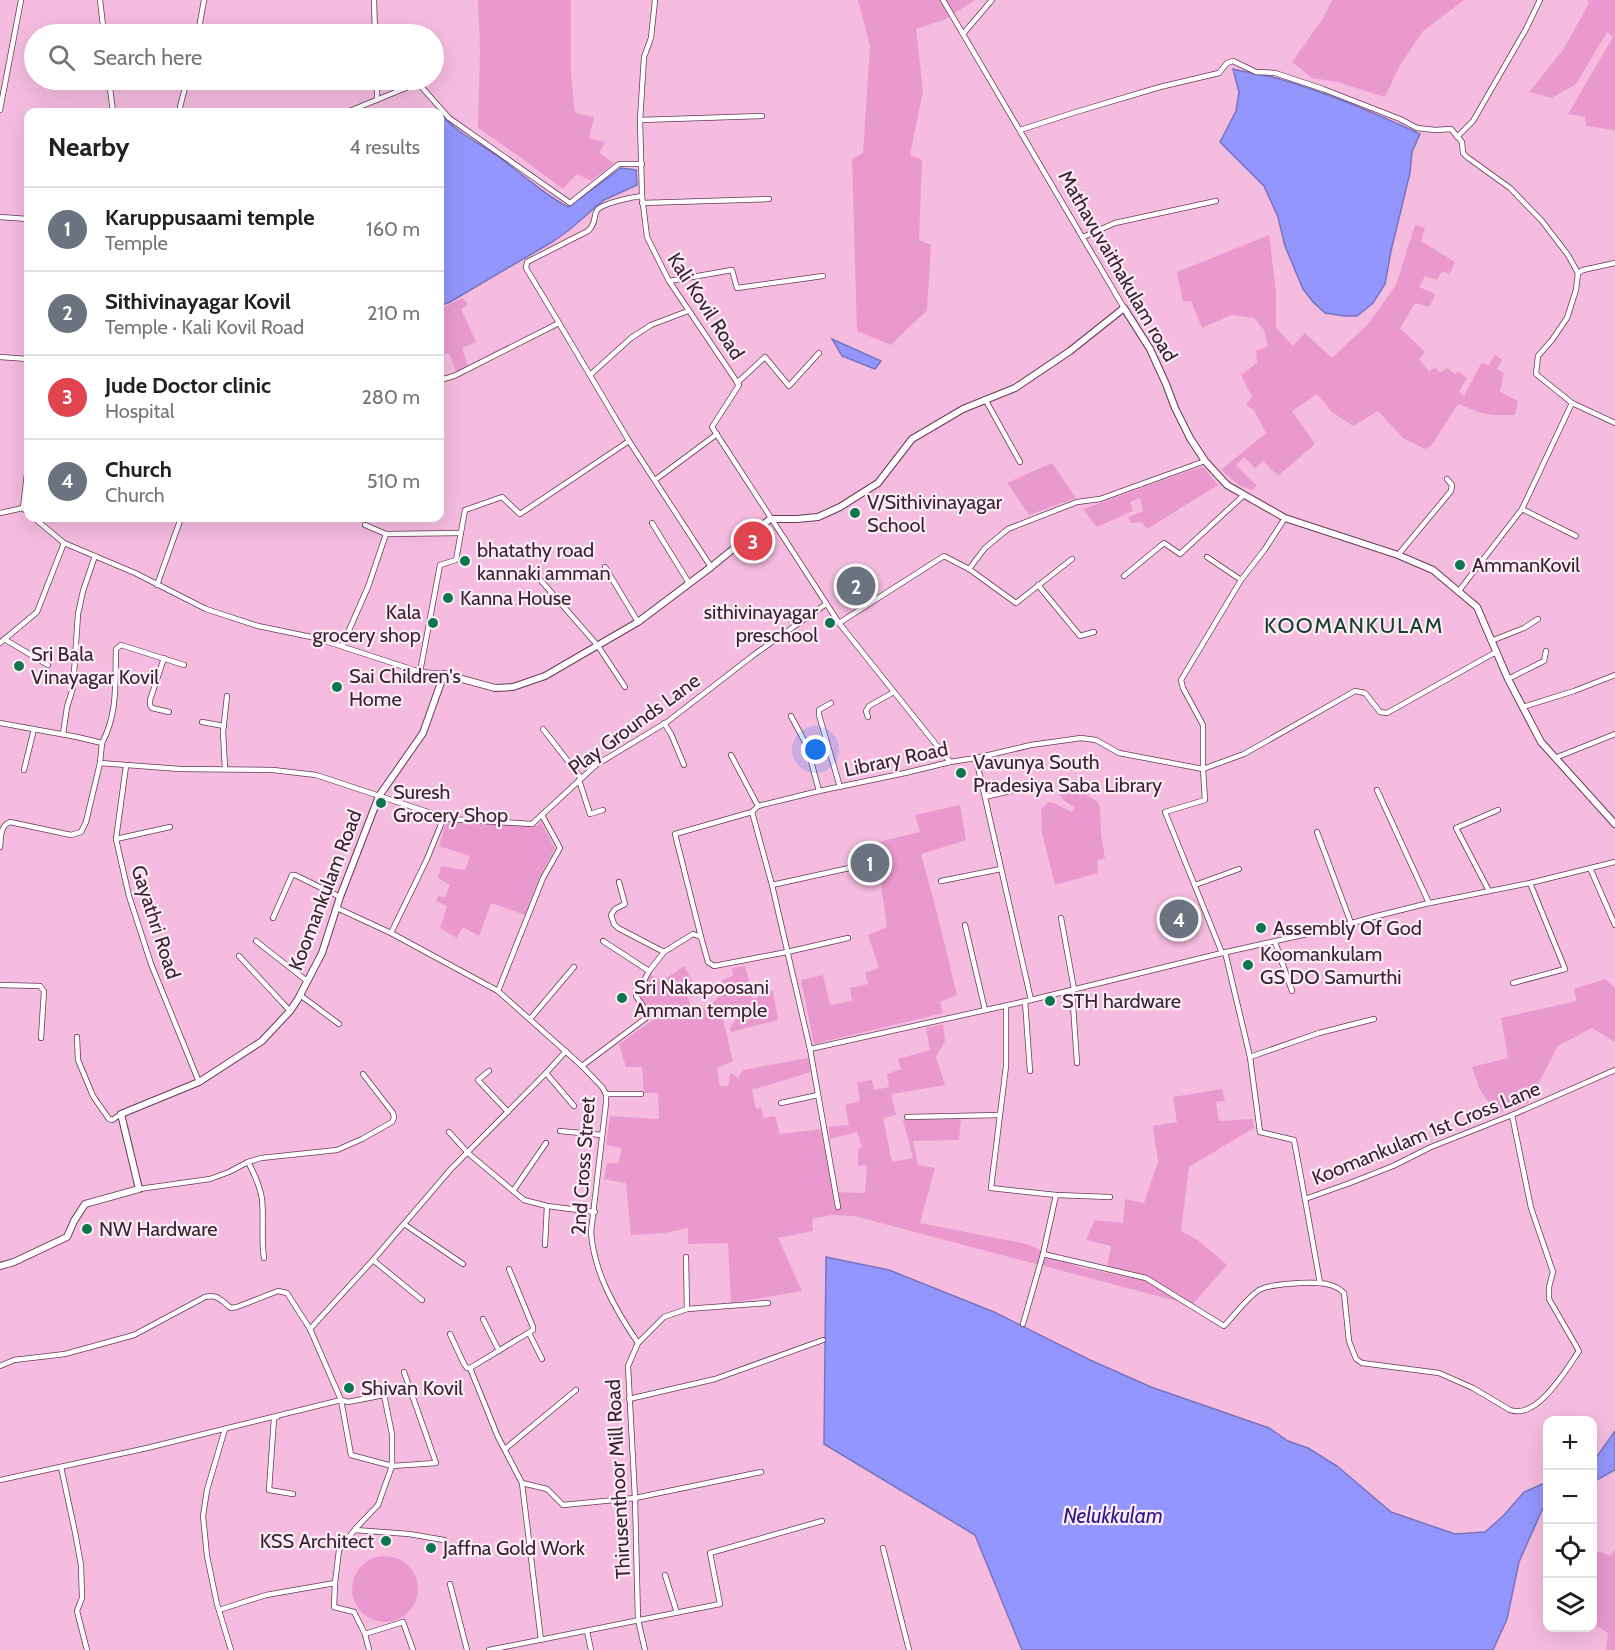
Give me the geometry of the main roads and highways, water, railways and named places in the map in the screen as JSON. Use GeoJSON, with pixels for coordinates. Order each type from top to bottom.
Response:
{"type":"FeatureCollection","features":[{"type":"Feature","properties":{"kind":"water"},"geometry":{"type":"Polygon","coordinates":[[[1233,69],[1277,78],[1318,91],[1420,134],[1412,152],[1410,173],[1385,284],[1373,303],[1357,316],[1325,313],[1313,302],[1303,289],[1285,246],[1278,217],[1264,186],[1220,142],[1236,111],[1239,92],[1233,69]]]}},
{"type":"Feature","properties":{"kind":"water"},"geometry":{"type":"Polygon","coordinates":[[[444,118],[460,132],[568,207],[621,168],[636,170],[637,185],[604,200],[552,242],[444,304],[444,118]]]}},
{"type":"Feature","properties":{"kind":"water"},"geometry":{"type":"Polygon","coordinates":[[[832,339],[881,361],[875,369],[842,356],[832,339]]]}},
{"type":"Feature","properties":{"kind":"water","name":"Nelukkulam"},"geometry":{"type":"Polygon","coordinates":[[[826,1257],[889,1270],[994,1312],[1090,1360],[1151,1387],[1269,1428],[1288,1441],[1308,1448],[1337,1466],[1391,1512],[1455,1534],[1485,1532],[1524,1492],[1543,1484],[1543,1508],[1519,1562],[1507,1619],[1493,1650],[1022,1650],[975,1535],[824,1444],[826,1257]]]}},
{"type":"Feature","properties":{"kind":"water"},"geometry":{"type":"Polygon","coordinates":[[[1615,1431],[1615,1470],[1597,1480],[1597,1456],[1615,1431]]]}},
{"type":"Feature","properties":{"kind":"place","name":"V/Sithivinayagar School"},"geometry":{"type":"Point","coordinates":[855,513]}},
{"type":"Feature","properties":{"kind":"place","name":"Jude Doctor clinic"},"geometry":{"type":"Point","coordinates":[753,541]}},
{"type":"Feature","properties":{"kind":"place","name":"bhatathy road kannaki amman"},"geometry":{"type":"Point","coordinates":[465,561]}},
{"type":"Feature","properties":{"kind":"place","name":"AmmanKovil"},"geometry":{"type":"Point","coordinates":[1460,565]}},
{"type":"Feature","properties":{"kind":"place","name":"Sithivinayagar Kovil"},"geometry":{"type":"Point","coordinates":[856,586]}},
{"type":"Feature","properties":{"kind":"place","name":"Kanna House"},"geometry":{"type":"Point","coordinates":[448,598]}},
{"type":"Feature","properties":{"kind":"place","name":"Kala grocery shop"},"geometry":{"type":"Point","coordinates":[433,623]}},
{"type":"Feature","properties":{"kind":"place","name":"sithivinayagar preschool"},"geometry":{"type":"Point","coordinates":[830,623]}},
{"type":"Feature","properties":{"kind":"place","name":"Sri Bala Vinayagar Kovil"},"geometry":{"type":"Point","coordinates":[19,666]}},
{"type":"Feature","properties":{"kind":"place","name":"Sai Children's Home"},"geometry":{"type":"Point","coordinates":[337,687]}},
{"type":"Feature","properties":{"kind":"place","name":"Vavunya South Pradesiya Saba Library"},"geometry":{"type":"Point","coordinates":[961,773]}},
{"type":"Feature","properties":{"kind":"place","name":"Suresh Grocery Shop"},"geometry":{"type":"Point","coordinates":[381,803]}},
{"type":"Feature","properties":{"kind":"place","name":"Karuppusaami temple"},"geometry":{"type":"Point","coordinates":[870,863]}},
{"type":"Feature","properties":{"kind":"place","name":"Church"},"geometry":{"type":"Point","coordinates":[1179,919]}},
{"type":"Feature","properties":{"kind":"place","name":"Assembly Of God"},"geometry":{"type":"Point","coordinates":[1261,928]}},
{"type":"Feature","properties":{"kind":"place","name":"Koomankulam GS DO Samurthi"},"geometry":{"type":"Point","coordinates":[1248,965]}},
{"type":"Feature","properties":{"kind":"place","name":"Sri Nakapoosani Amman temple"},"geometry":{"type":"Point","coordinates":[622,998]}},
{"type":"Feature","properties":{"kind":"place","name":"STH hardware"},"geometry":{"type":"Point","coordinates":[1050,1001]}},
{"type":"Feature","properties":{"kind":"place","name":"NW Hardware"},"geometry":{"type":"Point","coordinates":[87,1229]}},
{"type":"Feature","properties":{"kind":"place","name":"Shivan Kovil"},"geometry":{"type":"Point","coordinates":[349,1388]}},
{"type":"Feature","properties":{"kind":"place","name":"KSS Architect"},"geometry":{"type":"Point","coordinates":[386,1541]}},
{"type":"Feature","properties":{"kind":"place","name":"Jaffna Gold Work"},"geometry":{"type":"Point","coordinates":[431,1548]}},
{"type":"Feature","properties":{"kind":"district","name":"KOOMANKULAM"},"geometry":{"type":"Point","coordinates":[1354,625]}}]}
